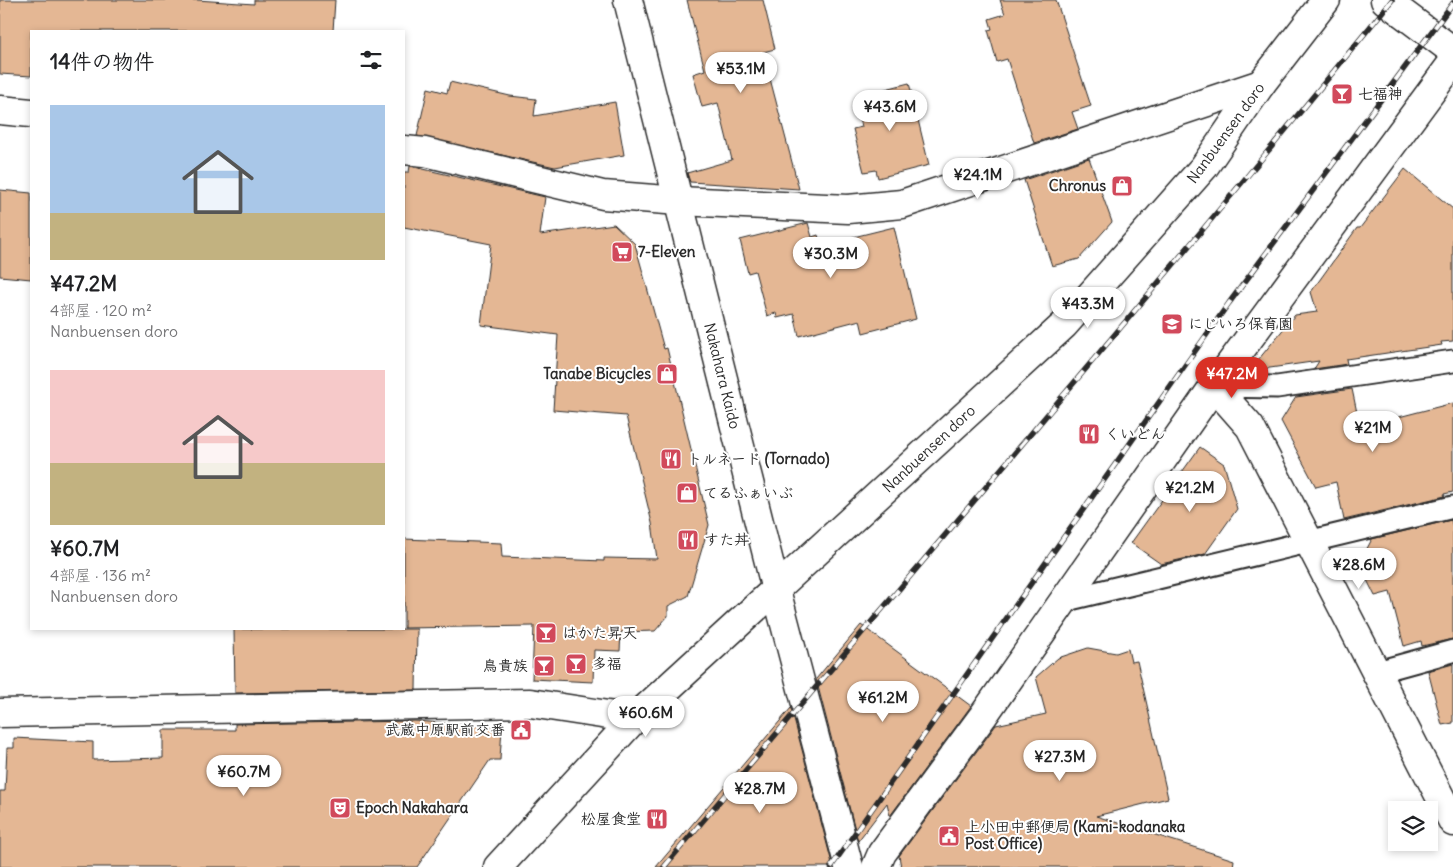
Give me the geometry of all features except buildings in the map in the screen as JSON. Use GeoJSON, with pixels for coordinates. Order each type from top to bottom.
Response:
{"type":"FeatureCollection","features":[{"type":"Feature","properties":{"kind":"street","name":"Nakahara Kaido"},"geometry":{"type":"LineString","coordinates":[[628,0],[776,590],[849,867]]}},
{"type":"Feature","properties":{"kind":"street","name":"Nanbuensen doro"},"geometry":{"type":"LineString","coordinates":[[498,867],[634,719],[1064,324],[1204,167],[1261,84],[1326,0]]}},
{"type":"Feature","properties":{"kind":"street"},"geometry":{"type":"LineString","coordinates":[[1384,0],[1453,51]]}},
{"type":"Feature","properties":{"kind":"street"},"geometry":{"type":"LineString","coordinates":[[876,867],[882,853],[983,716],[1214,386],[1453,62]]}},
{"type":"Feature","properties":{"kind":"street"},"geometry":{"type":"LineString","coordinates":[[405,150],[425,152],[603,195],[679,201],[848,209],[902,204],[1261,84]]}},
{"type":"Feature","properties":{"kind":"street"},"geometry":{"type":"LineString","coordinates":[[0,110],[30,113]]}},
{"type":"Feature","properties":{"kind":"street"},"geometry":{"type":"LineString","coordinates":[[1214,386],[1250,427],[1452,818]]}},
{"type":"Feature","properties":{"kind":"street"},"geometry":{"type":"LineString","coordinates":[[0,713],[530,703],[634,719]]}},
{"type":"Feature","properties":{"kind":"lane"},"geometry":{"type":"LineString","coordinates":[[1214,386],[1277,387],[1453,361]]}},
{"type":"Feature","properties":{"kind":"lane"},"geometry":{"type":"LineString","coordinates":[[1062,601],[1453,507]]}},
{"type":"Feature","properties":{"kind":"lane"},"geometry":{"type":"LineString","coordinates":[[1377,672],[1453,651]]}},
{"type":"Feature","properties":{"kind":"railway"},"geometry":{"type":"LineString","coordinates":[[664,867],[1121,327],[1392,0]]}},
{"type":"Feature","properties":{"kind":"railway"},"geometry":{"type":"LineString","coordinates":[[831,867],[1229,303],[1453,3]]}},
{"type":"Feature","properties":{"kind":"place","name":"七福神"},"geometry":{"type":"Point","coordinates":[1342,94]}},
{"type":"Feature","properties":{"kind":"place","name":"Chronus"},"geometry":{"type":"Point","coordinates":[1122,186]}},
{"type":"Feature","properties":{"kind":"place","name":"7-Eleven"},"geometry":{"type":"Point","coordinates":[622,252]}},
{"type":"Feature","properties":{"kind":"place","name":"にじいろ保育園"},"geometry":{"type":"Point","coordinates":[1172,324]}},
{"type":"Feature","properties":{"kind":"place","name":"Tanabe Bicycles"},"geometry":{"type":"Point","coordinates":[667,374]}},
{"type":"Feature","properties":{"kind":"place","name":"くいどん"},"geometry":{"type":"Point","coordinates":[1089,434]}},
{"type":"Feature","properties":{"kind":"place","name":"トルネード (Tornado)"},"geometry":{"type":"Point","coordinates":[671,459]}},
{"type":"Feature","properties":{"kind":"place","name":"てるふぁいぶ"},"geometry":{"type":"Point","coordinates":[687,493]}},
{"type":"Feature","properties":{"kind":"place","name":"すた丼"},"geometry":{"type":"Point","coordinates":[688,540]}},
{"type":"Feature","properties":{"kind":"place","name":"はかた昇天"},"geometry":{"type":"Point","coordinates":[546,633]}},
{"type":"Feature","properties":{"kind":"place","name":"多福"},"geometry":{"type":"Point","coordinates":[576,664]}},
{"type":"Feature","properties":{"kind":"place","name":"鳥貴族"},"geometry":{"type":"Point","coordinates":[544,666]}},
{"type":"Feature","properties":{"kind":"place","name":"武蔵中原駅前交番"},"geometry":{"type":"Point","coordinates":[521,730]}},
{"type":"Feature","properties":{"kind":"place","name":"Epoch Nakahara"},"geometry":{"type":"Point","coordinates":[340,808]}},
{"type":"Feature","properties":{"kind":"place","name":"松屋食堂"},"geometry":{"type":"Point","coordinates":[657,819]}},
{"type":"Feature","properties":{"kind":"place","name":"上小田中郵便局 (Kami-kodanaka Post Office)"},"geometry":{"type":"Point","coordinates":[949,836]}}]}
